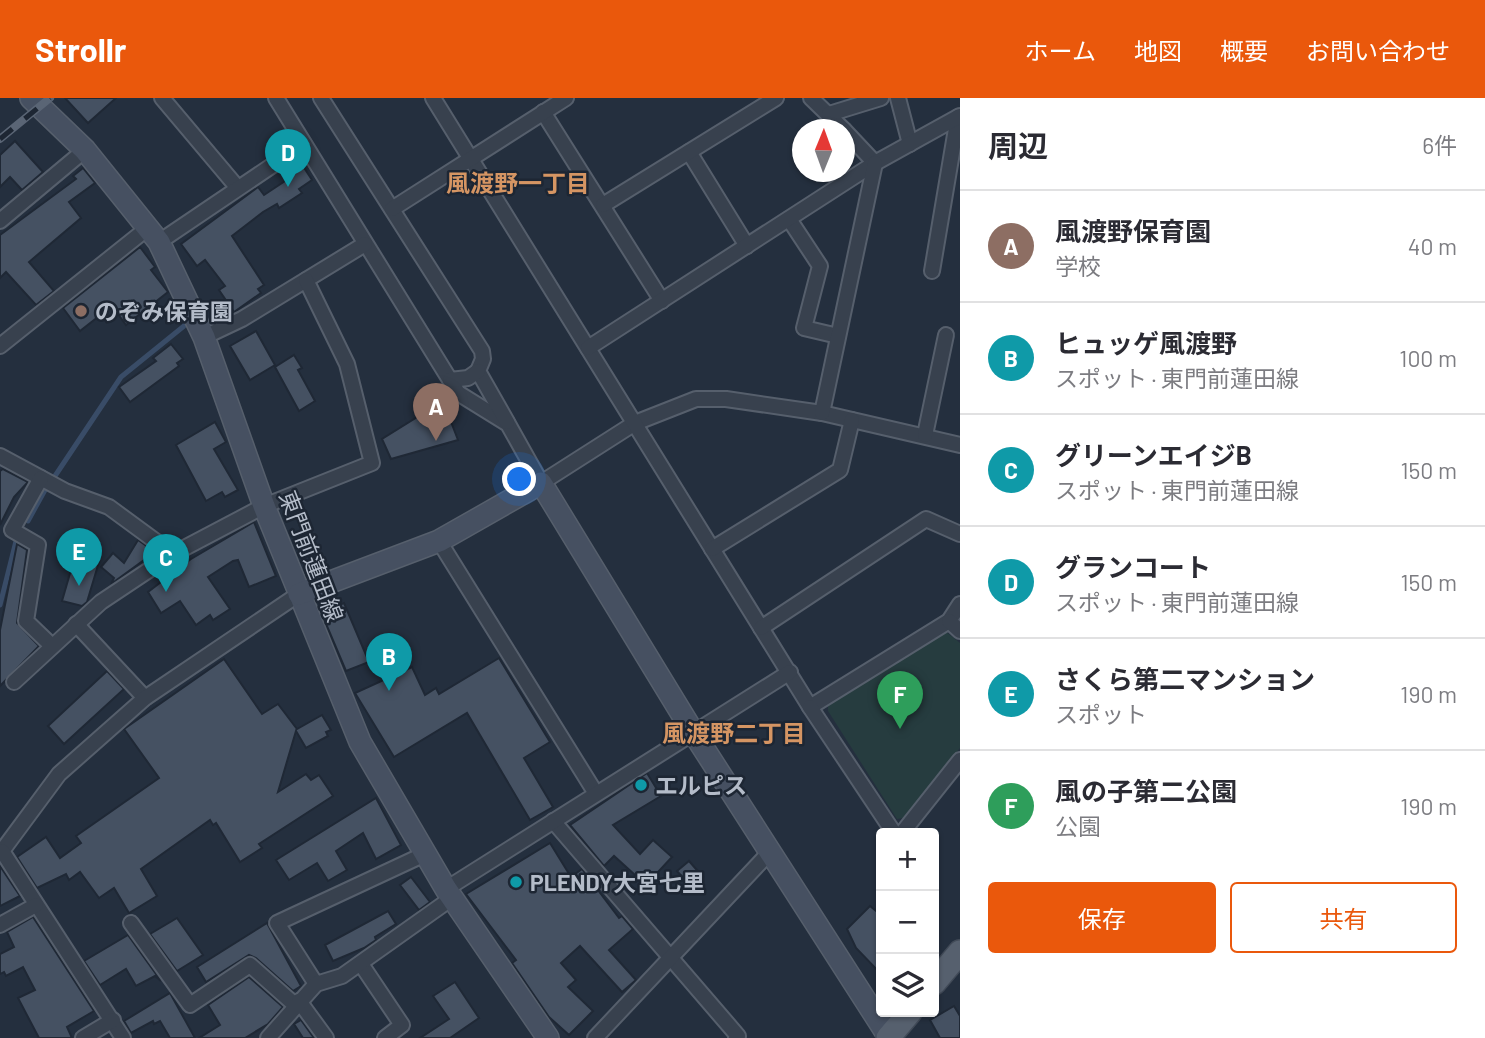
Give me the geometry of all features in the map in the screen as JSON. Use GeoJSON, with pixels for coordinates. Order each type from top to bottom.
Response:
{"type":"FeatureCollection","features":[{"type":"Feature","properties":{"kind":"main road","name":"東門前蓮田線"},"geometry":{"type":"LineString","coordinates":[[32,98],[85,150],[154,234],[204,337],[264,506],[360,742],[449,893],[548,1038]]}},
{"type":"Feature","properties":{"kind":"main road"},"geometry":{"type":"LineString","coordinates":[[299,593],[439,541],[541,483],[769,853],[889,1037],[906,1017]]}},
{"type":"Feature","properties":{"kind":"main road"},"geometry":{"type":"LineString","coordinates":[[939,977],[960,951]]}},
{"type":"Feature","properties":{"kind":"street"},"geometry":{"type":"LineString","coordinates":[[162,98],[237,187]]}},
{"type":"Feature","properties":{"kind":"street"},"geometry":{"type":"LineString","coordinates":[[276,98],[458,393],[508,424]]}},
{"type":"Feature","properties":{"kind":"street"},"geometry":{"type":"LineString","coordinates":[[321,98],[482,351],[483,359],[478,371],[468,378],[450,380]]}},
{"type":"Feature","properties":{"kind":"street"},"geometry":{"type":"LineString","coordinates":[[433,98],[810,707],[891,828]]}},
{"type":"Feature","properties":{"kind":"street"},"geometry":{"type":"LineString","coordinates":[[392,209],[566,98]]}},
{"type":"Feature","properties":{"kind":"street"},"geometry":{"type":"LineString","coordinates":[[603,205],[776,98]]}},
{"type":"Feature","properties":{"kind":"street"},"geometry":{"type":"LineString","coordinates":[[811,98],[834,119]]}},
{"type":"Feature","properties":{"kind":"street"},"geometry":{"type":"LineString","coordinates":[[829,114],[881,98]]}},
{"type":"Feature","properties":{"kind":"street"},"geometry":{"type":"LineString","coordinates":[[898,98],[910,144]]}},
{"type":"Feature","properties":{"kind":"street"},"geometry":{"type":"LineString","coordinates":[[543,112],[662,301]]}},
{"type":"Feature","properties":{"kind":"street"},"geometry":{"type":"LineString","coordinates":[[587,348],[875,163],[959,117]]}},
{"type":"Feature","properties":{"kind":"street"},"geometry":{"type":"LineString","coordinates":[[932,271],[959,117]]}},
{"type":"Feature","properties":{"kind":"street"},"geometry":{"type":"LineString","coordinates":[[855,142],[875,163]]}},
{"type":"Feature","properties":{"kind":"street"},"geometry":{"type":"LineString","coordinates":[[0,346],[154,234],[237,187],[304,144]]}},
{"type":"Feature","properties":{"kind":"street"},"geometry":{"type":"LineString","coordinates":[[0,221],[85,150]]}},
{"type":"Feature","properties":{"kind":"street"},"geometry":{"type":"LineString","coordinates":[[690,152],[747,246]]}},
{"type":"Feature","properties":{"kind":"street"},"geometry":{"type":"LineString","coordinates":[[821,413],[875,163]]}},
{"type":"Feature","properties":{"kind":"street"},"geometry":{"type":"LineString","coordinates":[[789,219],[820,266],[804,328],[838,336]]}},
{"type":"Feature","properties":{"kind":"street"},"geometry":{"type":"LineString","coordinates":[[204,337],[242,319],[365,244]]}},
{"type":"Feature","properties":{"kind":"street"},"geometry":{"type":"LineString","coordinates":[[14,682],[101,602],[173,554],[264,506],[372,463],[348,364],[306,280]]}},
{"type":"Feature","properties":{"kind":"street"},"geometry":{"type":"LineString","coordinates":[[925,435],[946,335]]}},
{"type":"Feature","properties":{"kind":"street"},"geometry":{"type":"LineString","coordinates":[[478,371],[541,483],[635,423],[673,405],[695,399],[726,399],[821,413],[960,445]]}},
{"type":"Feature","properties":{"kind":"street"},"geometry":{"type":"LineString","coordinates":[[712,548],[840,470],[852,419]]}},
{"type":"Feature","properties":{"kind":"street"},"geometry":{"type":"LineString","coordinates":[[0,456],[65,491],[109,507],[173,554]]}},
{"type":"Feature","properties":{"kind":"street"},"geometry":{"type":"LineString","coordinates":[[41,478],[12,530],[38,545],[26,621],[52,646]]}},
{"type":"Feature","properties":{"kind":"street"},"geometry":{"type":"LineString","coordinates":[[761,628],[926,519],[960,534]]}},
{"type":"Feature","properties":{"kind":"street"},"geometry":{"type":"LineString","coordinates":[[439,541],[595,792]]}},
{"type":"Feature","properties":{"kind":"street"},"geometry":{"type":"LineString","coordinates":[[123,1038],[1,851],[59,774],[145,698],[299,593]]}},
{"type":"Feature","properties":{"kind":"street"},"geometry":{"type":"LineString","coordinates":[[810,707],[955,626],[960,604]]}},
{"type":"Feature","properties":{"kind":"street"},"geometry":{"type":"LineString","coordinates":[[76,624],[145,698]]}},
{"type":"Feature","properties":{"kind":"street"},"geometry":{"type":"LineString","coordinates":[[268,1038],[316,984],[342,976],[449,893],[595,792],[790,672]]}},
{"type":"Feature","properties":{"kind":"street"},"geometry":{"type":"LineString","coordinates":[[906,828],[960,761]]}},
{"type":"Feature","properties":{"kind":"street"},"geometry":{"type":"LineString","coordinates":[[553,821],[738,1036],[736,1038]]}},
{"type":"Feature","properties":{"kind":"street"},"geometry":{"type":"LineString","coordinates":[[595,1038],[769,853]]}},
{"type":"Feature","properties":{"kind":"street"},"geometry":{"type":"LineString","coordinates":[[316,984],[277,923],[425,854]]}},
{"type":"Feature","properties":{"kind":"street"},"geometry":{"type":"LineString","coordinates":[[0,925],[36,905]]}},
{"type":"Feature","properties":{"kind":"street"},"geometry":{"type":"LineString","coordinates":[[131,923],[190,1005],[250,965],[297,1003],[327,1038]]}},
{"type":"Feature","properties":{"kind":"street"},"geometry":{"type":"LineString","coordinates":[[360,964],[402,1025],[384,1038]]}},
{"type":"Feature","properties":{"kind":"street"},"geometry":{"type":"LineString","coordinates":[[83,1038],[113,1020]]}},
{"type":"Feature","properties":{"kind":"green space"},"geometry":{"type":"Polygon","coordinates":[[[945,631],[960,643],[960,748],[903,818],[897,819],[828,711],[828,702],[945,631]]]}},
{"type":"Feature","properties":{"kind":"building"},"geometry":{"type":"Polygon","coordinates":[[[65,98],[116,98],[88,123],[65,98]]]}},
{"type":"Feature","properties":{"kind":"building"},"geometry":{"type":"Polygon","coordinates":[[[15,141],[43,172],[22,190],[10,177],[0,187],[0,155],[15,141]]]}},
{"type":"Feature","properties":{"kind":"building"},"geometry":{"type":"Polygon","coordinates":[[[301,163],[312,180],[299,189],[302,193],[279,208],[277,204],[263,212],[232,236],[264,285],[258,289],[261,293],[234,312],[219,290],[225,286],[205,260],[197,266],[181,244],[258,187],[264,195],[291,177],[287,172],[301,163]]]}},
{"type":"Feature","properties":{"kind":"building"},"geometry":{"type":"Polygon","coordinates":[[[83,168],[95,183],[69,202],[81,218],[29,262],[54,291],[36,305],[6,272],[0,278],[0,235],[76,179],[73,176],[83,168]]]}},
{"type":"Feature","properties":{"kind":"building"},"geometry":{"type":"Polygon","coordinates":[[[140,247],[155,267],[151,270],[168,292],[126,325],[112,306],[80,331],[63,308],[140,247]]]}},
{"type":"Feature","properties":{"kind":"building"},"geometry":{"type":"Polygon","coordinates":[[[256,331],[275,365],[250,380],[230,346],[256,331]]]}},
{"type":"Feature","properties":{"kind":"building"},"geometry":{"type":"Polygon","coordinates":[[[171,344],[183,359],[177,363],[179,366],[130,402],[119,387],[156,361],[153,358],[171,344]]]}},
{"type":"Feature","properties":{"kind":"building"},"geometry":{"type":"Polygon","coordinates":[[[294,355],[302,368],[298,370],[315,401],[299,411],[275,367],[294,355]]]}},
{"type":"Feature","properties":{"kind":"building"},"geometry":{"type":"Polygon","coordinates":[[[443,401],[458,440],[391,459],[382,439],[443,401]]]}},
{"type":"Feature","properties":{"kind":"building"},"geometry":{"type":"Polygon","coordinates":[[[215,422],[226,442],[214,449],[238,490],[225,497],[222,492],[206,501],[176,445],[215,422]]]}},
{"type":"Feature","properties":{"kind":"building"},"geometry":{"type":"Polygon","coordinates":[[[3,469],[28,482],[14,497],[0,525],[0,471],[3,469]]]}},
{"type":"Feature","properties":{"kind":"building"},"geometry":{"type":"Polygon","coordinates":[[[254,522],[276,576],[249,587],[238,560],[233,561],[208,577],[230,609],[213,620],[210,615],[196,625],[180,601],[161,613],[148,592],[191,559],[254,522]]]}},
{"type":"Feature","properties":{"kind":"building"},"geometry":{"type":"Polygon","coordinates":[[[138,540],[155,552],[111,584],[114,578],[101,567],[113,553],[124,563],[138,540]]]}},
{"type":"Feature","properties":{"kind":"building"},"geometry":{"type":"Polygon","coordinates":[[[17,544],[27,550],[17,623],[39,646],[0,686],[0,630],[17,544]]]}},
{"type":"Feature","properties":{"kind":"building"},"geometry":{"type":"Polygon","coordinates":[[[75,556],[99,562],[87,602],[82,606],[62,601],[75,556]]]}},
{"type":"Feature","properties":{"kind":"building"},"geometry":{"type":"Polygon","coordinates":[[[344,603],[369,662],[346,671],[321,612],[344,603]]]}},
{"type":"Feature","properties":{"kind":"building"},"geometry":{"type":"Polygon","coordinates":[[[499,658],[550,742],[524,758],[553,807],[530,820],[467,713],[394,757],[355,693],[412,667],[425,695],[436,688],[439,694],[499,658]]]}},
{"type":"Feature","properties":{"kind":"building"},"geometry":{"type":"Polygon","coordinates":[[[224,659],[262,714],[278,704],[297,729],[322,715],[331,730],[326,732],[328,736],[306,748],[296,731],[278,792],[306,774],[311,780],[319,775],[333,796],[259,844],[262,848],[240,862],[216,823],[213,825],[210,820],[141,869],[157,896],[129,913],[114,888],[99,898],[80,872],[69,880],[66,874],[37,888],[17,857],[46,837],[60,858],[81,843],[76,836],[159,778],[124,729],[224,659]]]}},
{"type":"Feature","properties":{"kind":"building"},"geometry":{"type":"Polygon","coordinates":[[[107,671],[124,689],[64,744],[48,726],[107,671]]]}},
{"type":"Feature","properties":{"kind":"building"},"geometry":{"type":"Polygon","coordinates":[[[647,773],[661,796],[613,825],[640,854],[653,840],[672,857],[646,885],[614,856],[604,866],[570,825],[647,773]]]}},
{"type":"Feature","properties":{"kind":"building"},"geometry":{"type":"Polygon","coordinates":[[[376,798],[401,845],[376,859],[363,833],[336,851],[347,870],[328,881],[317,863],[289,880],[276,860],[376,798]]]}},
{"type":"Feature","properties":{"kind":"building"},"geometry":{"type":"Polygon","coordinates":[[[550,843],[571,877],[582,869],[619,918],[622,916],[633,929],[609,950],[636,980],[622,992],[580,946],[561,963],[576,980],[568,987],[593,1011],[569,1035],[549,1017],[512,963],[516,960],[466,894],[550,843]]]}},
{"type":"Feature","properties":{"kind":"building"},"geometry":{"type":"Polygon","coordinates":[[[689,861],[703,877],[691,887],[677,871],[689,861]]]}},
{"type":"Feature","properties":{"kind":"building"},"geometry":{"type":"Polygon","coordinates":[[[0,866],[20,896],[0,906],[0,866]]]}},
{"type":"Feature","properties":{"kind":"building"},"geometry":{"type":"Polygon","coordinates":[[[411,877],[430,902],[419,910],[400,885],[411,877]]]}},
{"type":"Feature","properties":{"kind":"building"},"geometry":{"type":"Polygon","coordinates":[[[870,906],[876,911],[876,969],[856,948],[847,929],[870,906]]]}},
{"type":"Feature","properties":{"kind":"building"},"geometry":{"type":"Polygon","coordinates":[[[388,911],[396,924],[375,937],[376,940],[364,948],[333,961],[325,945],[388,911]]]}},
{"type":"Feature","properties":{"kind":"building"},"geometry":{"type":"Polygon","coordinates":[[[33,917],[94,1011],[67,1027],[72,1038],[39,1038],[18,998],[35,990],[23,967],[6,976],[4,972],[0,974],[0,954],[14,947],[7,932],[33,917]]]}},
{"type":"Feature","properties":{"kind":"building"},"geometry":{"type":"Polygon","coordinates":[[[177,918],[203,955],[177,971],[150,934],[177,918]]]}},
{"type":"Feature","properties":{"kind":"building"},"geometry":{"type":"Polygon","coordinates":[[[267,923],[301,986],[293,991],[256,958],[249,955],[206,982],[197,967],[267,923]]]}},
{"type":"Feature","properties":{"kind":"building"},"geometry":{"type":"Polygon","coordinates":[[[128,935],[161,981],[155,976],[136,986],[126,969],[100,985],[84,961],[128,935]]]}},
{"type":"Feature","properties":{"kind":"building"},"geometry":{"type":"Polygon","coordinates":[[[249,977],[283,1007],[268,1024],[245,1038],[199,1038],[220,1025],[208,1005],[249,977]]]}},
{"type":"Feature","properties":{"kind":"building"},"geometry":{"type":"Polygon","coordinates":[[[455,982],[479,1018],[450,1038],[420,1038],[449,1019],[433,996],[455,982]]]}},
{"type":"Feature","properties":{"kind":"building"},"geometry":{"type":"Polygon","coordinates":[[[170,993],[195,1038],[170,1038],[160,1021],[154,1024],[153,1021],[131,1033],[124,1021],[170,993]]]}},
{"type":"Feature","properties":{"kind":"building"},"geometry":{"type":"Polygon","coordinates":[[[954,1006],[960,1016],[960,1038],[940,1038],[930,1020],[954,1006]]]}},
{"type":"Feature","properties":{"kind":"building"},"geometry":{"type":"Polygon","coordinates":[[[301,1020],[314,1038],[303,1038],[294,1024],[301,1020]]]}},
{"type":"Feature","properties":{"kind":"waterway"},"geometry":{"type":"LineString","coordinates":[[55,476],[121,377],[184,326]]}},
{"type":"Feature","properties":{"kind":"waterway"},"geometry":{"type":"LineString","coordinates":[[28,521],[45,490]]}},
{"type":"Feature","properties":{"kind":"waterway"},"geometry":{"type":"LineString","coordinates":[[0,605],[17,537]]}},
{"type":"Feature","properties":{"kind":"railway"},"geometry":{"type":"LineString","coordinates":[[0,139],[50,98]]}},
{"type":"Feature","properties":{"kind":"place","name":"グランコート"},"geometry":{"type":"Point","coordinates":[288,187]}},
{"type":"Feature","properties":{"kind":"place","name":"のぞみ保育園"},"geometry":{"type":"Point","coordinates":[81,311]}},
{"type":"Feature","properties":{"kind":"place","name":"風渡野保育園"},"geometry":{"type":"Point","coordinates":[436,441]}},
{"type":"Feature","properties":{"kind":"place","name":"さくら第二マンション"},"geometry":{"type":"Point","coordinates":[79,586]}},
{"type":"Feature","properties":{"kind":"place","name":"グリーンエイジB"},"geometry":{"type":"Point","coordinates":[166,592]}},
{"type":"Feature","properties":{"kind":"place","name":"ヒュッゲ風渡野"},"geometry":{"type":"Point","coordinates":[389,691]}},
{"type":"Feature","properties":{"kind":"place","name":"風の子第二公園"},"geometry":{"type":"Point","coordinates":[900,729]}},
{"type":"Feature","properties":{"kind":"place","name":"エルピス"},"geometry":{"type":"Point","coordinates":[641,785]}},
{"type":"Feature","properties":{"kind":"place","name":"PLENDY大宮七里"},"geometry":{"type":"Point","coordinates":[516,882]}},
{"type":"Feature","properties":{"kind":"district","name":"風渡野一丁目"},"geometry":{"type":"Point","coordinates":[518,182]}},
{"type":"Feature","properties":{"kind":"district","name":"風渡野二丁目"},"geometry":{"type":"Point","coordinates":[734,732]}}]}
